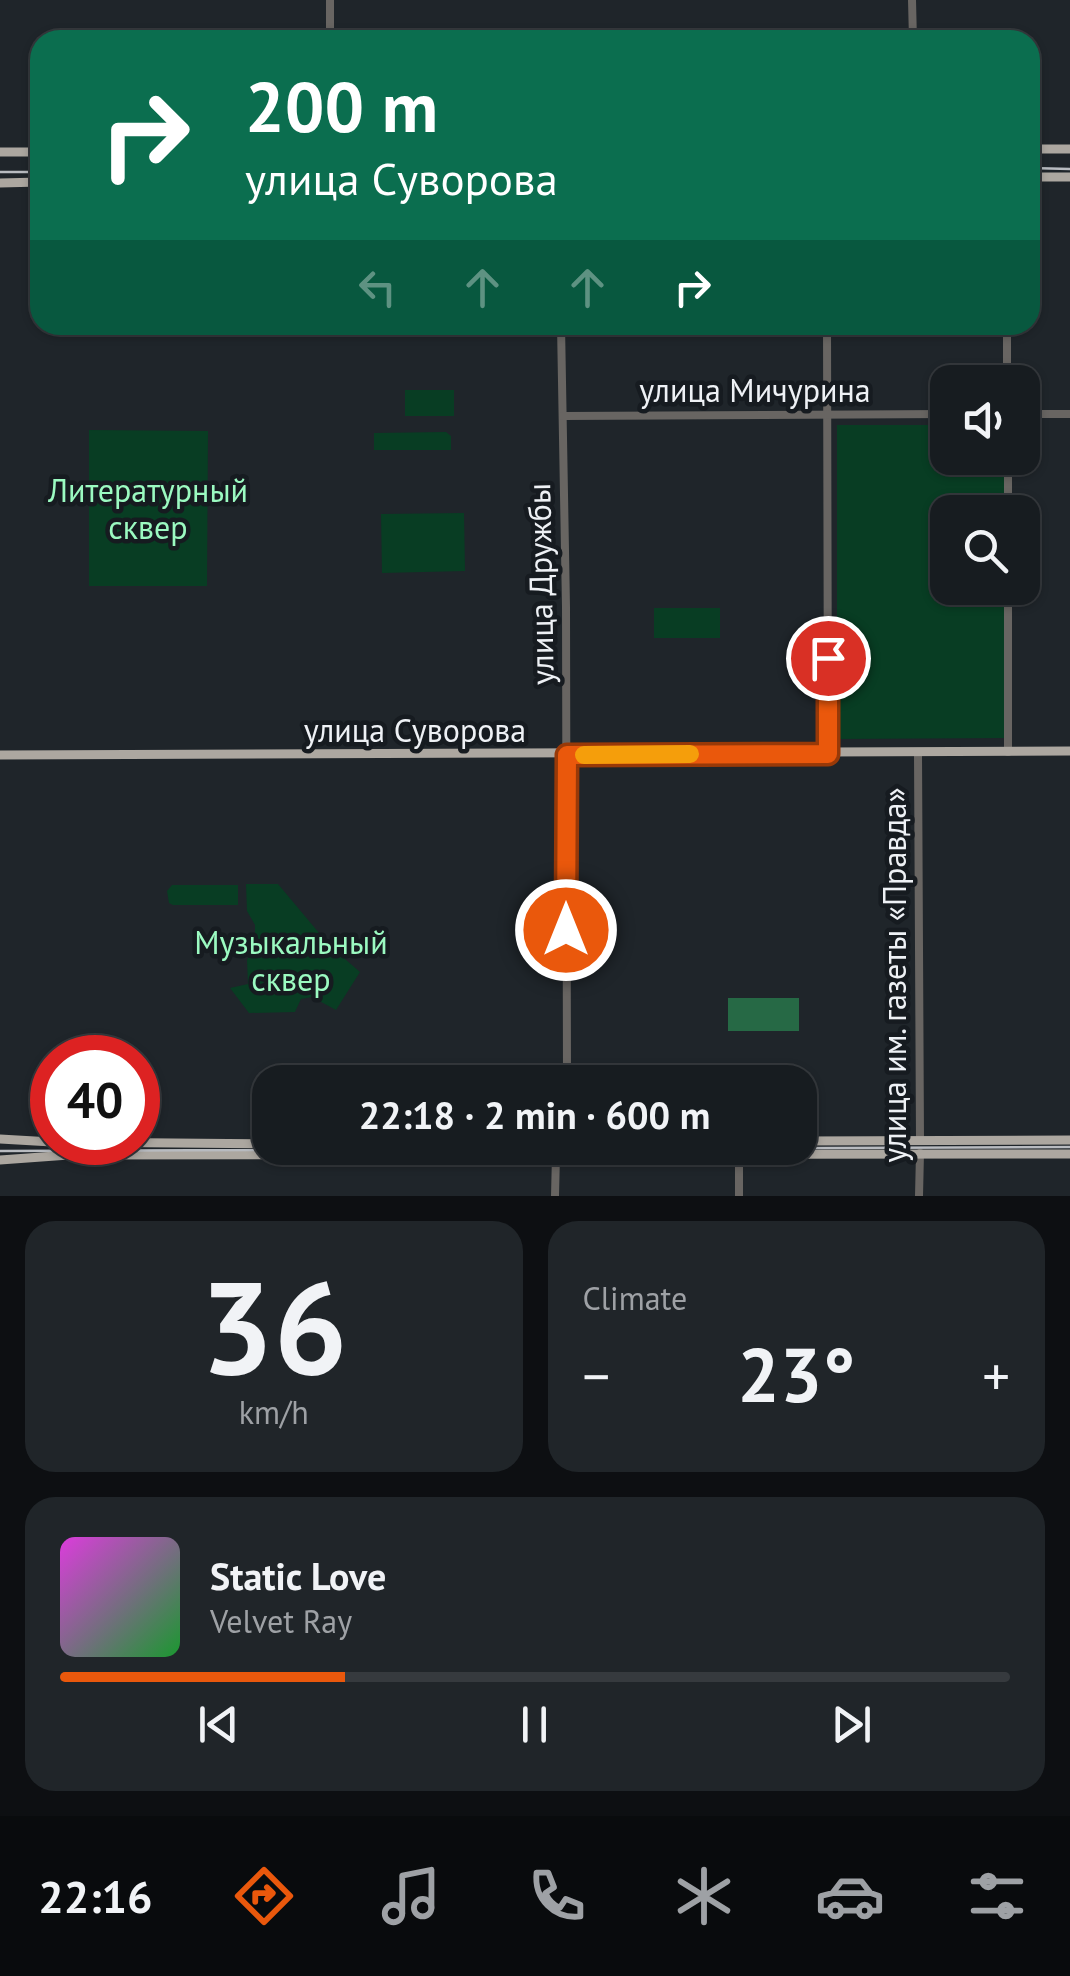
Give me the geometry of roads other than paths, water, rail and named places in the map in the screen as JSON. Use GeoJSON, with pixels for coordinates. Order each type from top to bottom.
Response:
{"type":"FeatureCollection","features":[{"type":"Feature","properties":{"kind":"main road"},"geometry":{"type":"LineString","coordinates":[[1040,149],[1070,149]]}},
{"type":"Feature","properties":{"kind":"main road"},"geometry":{"type":"LineString","coordinates":[[0,152],[30,152]]}},
{"type":"Feature","properties":{"kind":"main road"},"geometry":{"type":"LineString","coordinates":[[1040,178],[1070,178]]}},
{"type":"Feature","properties":{"kind":"main road"},"geometry":{"type":"LineString","coordinates":[[0,183],[30,182]]}},
{"type":"Feature","properties":{"kind":"main road","name":"улица Суворова"},"geometry":{"type":"LineString","coordinates":[[0,756],[1070,751]]}},
{"type":"Feature","properties":{"kind":"main road"},"geometry":{"type":"LineString","coordinates":[[0,1131],[20,1139]]}},
{"type":"Feature","properties":{"kind":"main road"},"geometry":{"type":"LineString","coordinates":[[0,1139],[30,1140]]}},
{"type":"Feature","properties":{"kind":"main road"},"geometry":{"type":"LineString","coordinates":[[817,1140],[1070,1140]]}},
{"type":"Feature","properties":{"kind":"main road","name":"улица им. газеты «Правда»"},"geometry":{"type":"LineString","coordinates":[[920,1140],[920,1153]]}},
{"type":"Feature","properties":{"kind":"main road"},"geometry":{"type":"LineString","coordinates":[[160,1143],[252,1144]]}},
{"type":"Feature","properties":{"kind":"main road"},"geometry":{"type":"LineString","coordinates":[[817,1152],[1070,1154]]}},
{"type":"Feature","properties":{"kind":"main road"},"geometry":{"type":"LineString","coordinates":[[3,1161],[70,1155],[252,1154]]}},
{"type":"Feature","properties":{"kind":"street"},"geometry":{"type":"LineString","coordinates":[[330,0],[330,30]]}},
{"type":"Feature","properties":{"kind":"street"},"geometry":{"type":"LineString","coordinates":[[912,0],[912,30]]}},
{"type":"Feature","properties":{"kind":"street","name":"улица Дружбы"},"geometry":{"type":"LineString","coordinates":[[561,335],[567,1065]]}},
{"type":"Feature","properties":{"kind":"street"},"geometry":{"type":"LineString","coordinates":[[827,335],[828,754]]}},
{"type":"Feature","properties":{"kind":"street"},"geometry":{"type":"LineString","coordinates":[[1007,335],[1007,365]]}},
{"type":"Feature","properties":{"kind":"street","name":"улица Мичурина"},"geometry":{"type":"LineString","coordinates":[[563,416],[930,414]]}},
{"type":"Feature","properties":{"kind":"street"},"geometry":{"type":"LineString","coordinates":[[1040,414],[1070,414]]}},
{"type":"Feature","properties":{"kind":"street"},"geometry":{"type":"LineString","coordinates":[[1008,605],[1008,752]]}},
{"type":"Feature","properties":{"kind":"street","name":"улица им. газеты «Правда»"},"geometry":{"type":"LineString","coordinates":[[918,753],[920,1140]]}},
{"type":"Feature","properties":{"kind":"street","name":"улица им. газеты «Правда»"},"geometry":{"type":"LineString","coordinates":[[919,1196],[920,1153]]}},
{"type":"Feature","properties":{"kind":"street"},"geometry":{"type":"LineString","coordinates":[[555,1196],[558,1165]]}},
{"type":"Feature","properties":{"kind":"street"},"geometry":{"type":"LineString","coordinates":[[739,1165],[739,1196]]}},
{"type":"Feature","properties":{"kind":"tram line"},"geometry":{"type":"LineString","coordinates":[[1040,168],[1070,169]]}},
{"type":"Feature","properties":{"kind":"tram line"},"geometry":{"type":"LineString","coordinates":[[0,172],[30,172]]}},
{"type":"Feature","properties":{"kind":"tram line"},"geometry":{"type":"LineString","coordinates":[[0,1151],[1070,1147]]}},
{"type":"Feature","properties":{"kind":"park label","name":"Литературный сквер"},"geometry":{"type":"Point","coordinates":[148,508]}},
{"type":"Feature","properties":{"kind":"park label","name":"Музыкальный сквер"},"geometry":{"type":"Point","coordinates":[291,960]}}]}
